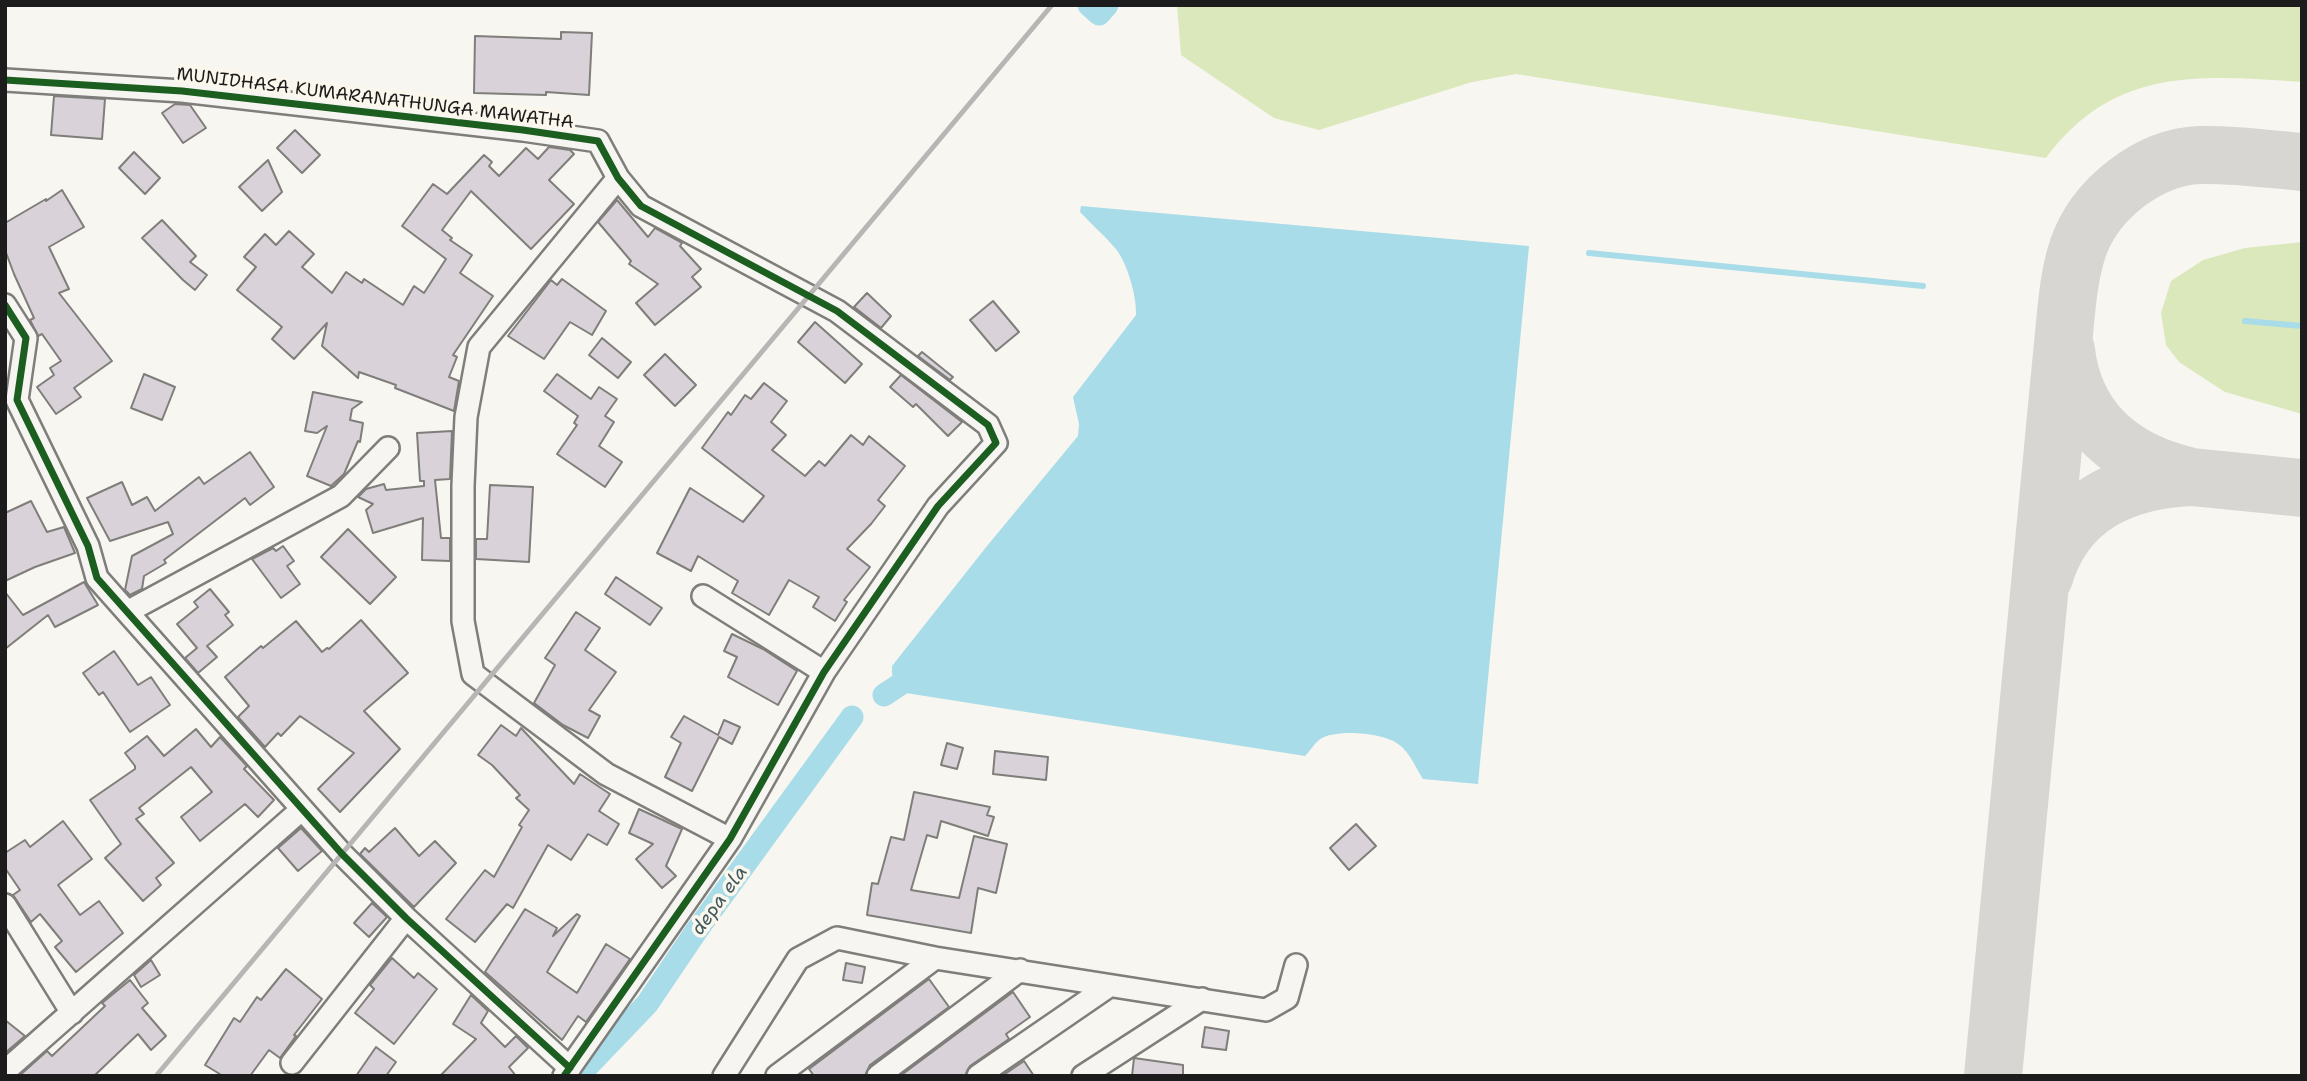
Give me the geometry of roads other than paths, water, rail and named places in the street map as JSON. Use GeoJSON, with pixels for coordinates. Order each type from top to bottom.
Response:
{"type":"FeatureCollection","features":[{"type":"Feature","properties":{"kind":"street","name":"MUNIDHASA KUMARANATHUNGA MAWATHA"},"geometry":{"type":"LineString","coordinates":[[5,80],[182,91],[598,141],[618,178],[640,206],[837,311],[988,425],[996,443],[938,506],[824,671],[730,839],[567,1072]]}},
{"type":"Feature","properties":{"kind":"street"},"geometry":{"type":"LineString","coordinates":[[618,178],[479,347],[466,417],[463,621],[473,674],[606,774],[730,839]]}},
{"type":"Feature","properties":{"kind":"street"},"geometry":{"type":"LineString","coordinates":[[5,305],[26,338],[17,400],[88,546],[97,578],[302,810],[406,918],[567,1072]]}},
{"type":"Feature","properties":{"kind":"street"},"geometry":{"type":"LineString","coordinates":[[127,612],[341,496],[388,448]]}},
{"type":"Feature","properties":{"kind":"street"},"geometry":{"type":"LineString","coordinates":[[704,596],[824,671]]}},
{"type":"Feature","properties":{"kind":"street"},"geometry":{"type":"LineString","coordinates":[[5,1071],[302,810]]}},
{"type":"Feature","properties":{"kind":"street"},"geometry":{"type":"LineString","coordinates":[[5,905],[72,1013]]}},
{"type":"Feature","properties":{"kind":"street"},"geometry":{"type":"LineString","coordinates":[[292,1063],[406,918]]}},
{"type":"Feature","properties":{"kind":"street"},"geometry":{"type":"LineString","coordinates":[[724,1076],[799,959],[838,938],[935,958],[1266,1010],[1287,998],[1296,965]]}},
{"type":"Feature","properties":{"kind":"street"},"geometry":{"type":"LineString","coordinates":[[777,1076],[935,958]]}},
{"type":"Feature","properties":{"kind":"street"},"geometry":{"type":"LineString","coordinates":[[878,1076],[1020,970]]}},
{"type":"Feature","properties":{"kind":"street"},"geometry":{"type":"LineString","coordinates":[[978,1076],[1109,986]]}},
{"type":"Feature","properties":{"kind":"street"},"geometry":{"type":"LineString","coordinates":[[1083,1076],[1202,999]]}},
{"type":"Feature","properties":{"kind":"water"},"geometry":{"type":"Polygon","coordinates":[[[1081,206],[1529,246],[1478,784],[1423,779],[1402,747],[1391,740],[1371,735],[1347,733],[1326,736],[1305,756],[906,693],[897,685],[892,675],[892,666],[1078,436],[1079,424],[1073,397],[1136,315],[1133,289],[1123,262],[1115,248],[1080,212],[1081,206]]]}},
{"type":"Feature","properties":{"kind":"waterway"},"geometry":{"type":"LineString","coordinates":[[1089,5],[1099,14],[1107,5]]}},
{"type":"Feature","properties":{"kind":"waterway"},"geometry":{"type":"LineString","coordinates":[[1589,253],[1923,286]]}},
{"type":"Feature","properties":{"kind":"waterway"},"geometry":{"type":"LineString","coordinates":[[2245,321],[2302,326]]}},
{"type":"Feature","properties":{"kind":"waterway","name":"depa ela"},"geometry":{"type":"LineString","coordinates":[[884,695],[922,670]]}},
{"type":"Feature","properties":{"kind":"waterway","name":"depa ela"},"geometry":{"type":"LineString","coordinates":[[578,1076],[647,1004],[697,930],[852,717]]}},
{"type":"Feature","properties":{"kind":"railway"},"geometry":{"type":"LineString","coordinates":[[156,1076],[1052,5]]}}]}
